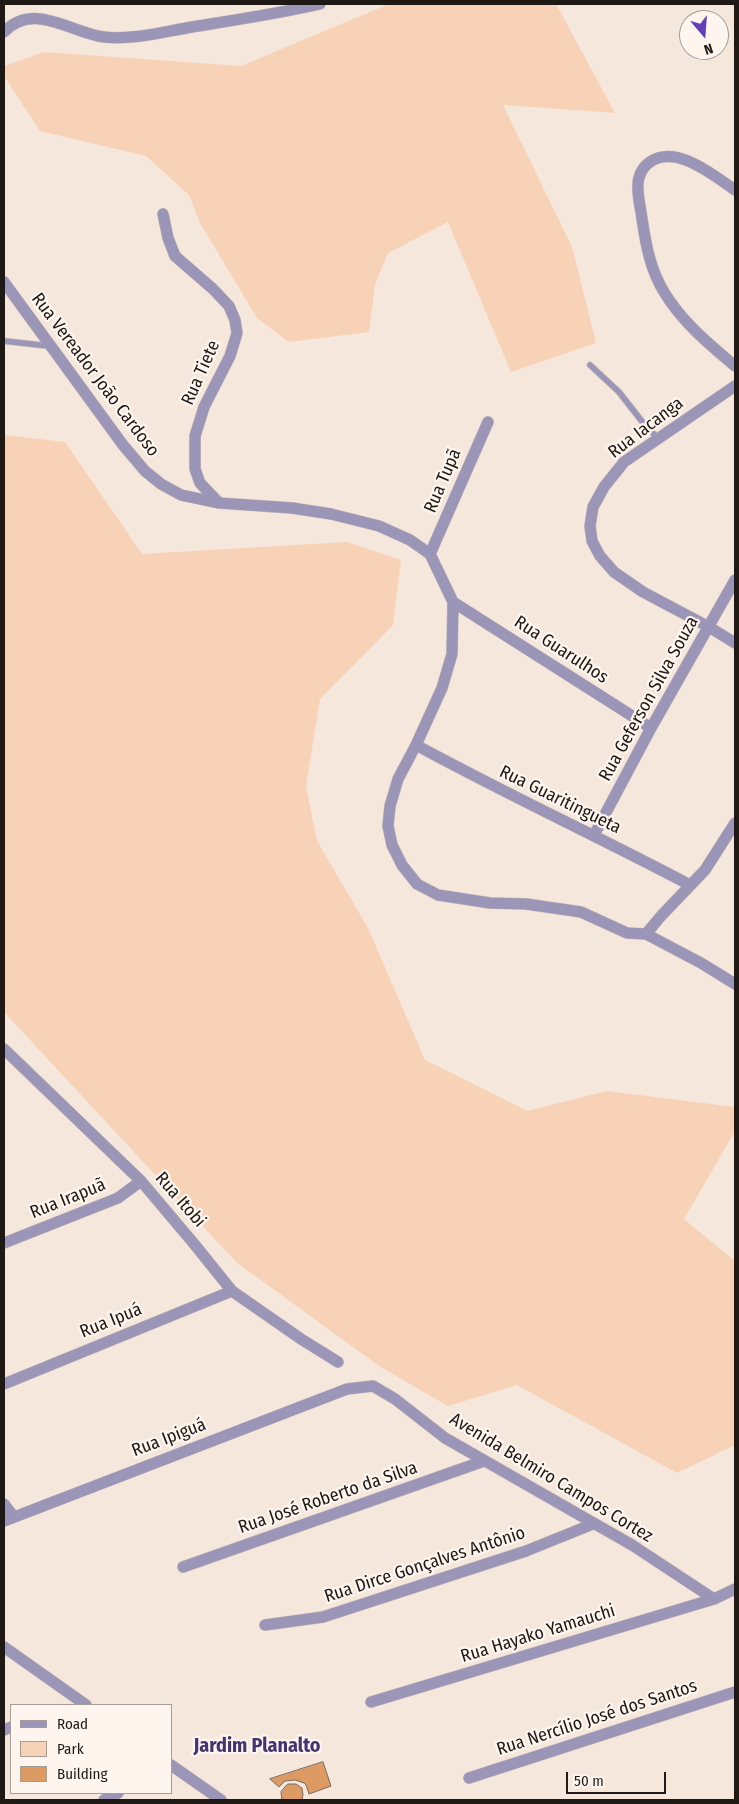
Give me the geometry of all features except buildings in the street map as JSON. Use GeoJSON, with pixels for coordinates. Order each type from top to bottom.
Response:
{"type":"FeatureCollection","features":[{"type":"Feature","properties":{"kind":"street"},"geometry":{"type":"LineString","coordinates":[[4,32],[18,21],[30,18],[42,19],[102,36],[129,38],[320,4]]}},
{"type":"Feature","properties":{"kind":"street"},"geometry":{"type":"LineString","coordinates":[[735,190],[706,170],[680,158],[666,156],[654,159],[644,166],[640,174],[638,188],[650,266],[664,293],[687,323],[735,366]]}},
{"type":"Feature","properties":{"kind":"street","name":"Rua Tiete"},"geometry":{"type":"LineString","coordinates":[[164,214],[168,238],[175,256],[214,289],[229,306],[235,320],[237,333],[230,356],[204,406],[195,436],[195,469],[200,483],[219,504]]}},
{"type":"Feature","properties":{"kind":"street","name":"Rua Vereador João Cardoso"},"geometry":{"type":"LineString","coordinates":[[4,282],[123,445],[145,472],[162,484],[182,495],[219,504],[292,508],[332,514],[379,526],[410,540],[430,554]]}},
{"type":"Feature","properties":{"kind":"street","name":"Rua Iacanga"},"geometry":{"type":"LineString","coordinates":[[735,386],[624,462],[604,487],[593,507],[590,526],[592,541],[600,556],[614,572],[643,592],[735,643]]}},
{"type":"Feature","properties":{"kind":"street","name":"Rua Tupã"},"geometry":{"type":"LineString","coordinates":[[430,554],[488,422]]}},
{"type":"Feature","properties":{"kind":"street"},"geometry":{"type":"LineString","coordinates":[[430,554],[453,602],[452,654],[442,688],[398,779],[390,806],[388,826],[392,845],[402,865],[417,884],[438,895],[581,912],[627,933],[646,934],[701,963],[735,984]]}},
{"type":"Feature","properties":{"kind":"street","name":"Rua Geferson Silva Souza"},"geometry":{"type":"LineString","coordinates":[[594,835],[651,728],[735,580]]}},
{"type":"Feature","properties":{"kind":"street","name":"Rua Guarulhos"},"geometry":{"type":"LineString","coordinates":[[453,602],[651,728]]}},
{"type":"Feature","properties":{"kind":"street","name":"Rua Guaritingueta"},"geometry":{"type":"LineString","coordinates":[[416,745],[492,786],[594,835],[690,885]]}},
{"type":"Feature","properties":{"kind":"street"},"geometry":{"type":"LineString","coordinates":[[646,934],[705,870],[735,823]]}},
{"type":"Feature","properties":{"kind":"street","name":"Rua Itobi"},"geometry":{"type":"LineString","coordinates":[[4,1049],[141,1181],[196,1245],[232,1291],[338,1362]]}},
{"type":"Feature","properties":{"kind":"street","name":"Rua Irapuã"},"geometry":{"type":"LineString","coordinates":[[4,1243],[118,1198],[141,1181]]}},
{"type":"Feature","properties":{"kind":"street","name":"Rua Ipuá"},"geometry":{"type":"LineString","coordinates":[[4,1384],[232,1291]]}},
{"type":"Feature","properties":{"kind":"street","name":"Avenida Belmiro Campos Cortez"},"geometry":{"type":"LineString","coordinates":[[347,1388],[373,1386],[395,1399],[445,1438],[632,1545],[714,1599]]}},
{"type":"Feature","properties":{"kind":"street","name":"Rua Ipiguá"},"geometry":{"type":"LineString","coordinates":[[9,1519],[347,1388]]}},
{"type":"Feature","properties":{"kind":"street","name":"Rua José Roberto da Silva"},"geometry":{"type":"LineString","coordinates":[[183,1567],[484,1461]]}},
{"type":"Feature","properties":{"kind":"street"},"geometry":{"type":"LineString","coordinates":[[4,1504],[9,1519]]}},
{"type":"Feature","properties":{"kind":"street","name":"Rua Dirce Gonçalves Antônio"},"geometry":{"type":"LineString","coordinates":[[265,1625],[323,1617],[526,1551],[593,1524]]}},
{"type":"Feature","properties":{"kind":"street"},"geometry":{"type":"LineString","coordinates":[[714,1599],[735,1589]]}},
{"type":"Feature","properties":{"kind":"street","name":"Rua Hayako Yamauchi"},"geometry":{"type":"LineString","coordinates":[[371,1702],[714,1599]]}},
{"type":"Feature","properties":{"kind":"street"},"geometry":{"type":"LineString","coordinates":[[4,1647],[85,1704]]}},
{"type":"Feature","properties":{"kind":"street","name":"Rua Nercílio José dos Santos"},"geometry":{"type":"LineString","coordinates":[[469,1778],[735,1692]]}},
{"type":"Feature","properties":{"kind":"street"},"geometry":{"type":"LineString","coordinates":[[172,1767],[222,1800]]}},
{"type":"Feature","properties":{"kind":"street"},"geometry":{"type":"LineString","coordinates":[[104,1800],[116,1794]]}},
{"type":"Feature","properties":{"kind":"lane"},"geometry":{"type":"LineString","coordinates":[[4,341],[51,346]]}},
{"type":"Feature","properties":{"kind":"lane"},"geometry":{"type":"LineString","coordinates":[[590,365],[618,392],[658,438]]}},
{"type":"Feature","properties":{"kind":"green space"},"geometry":{"type":"Polygon","coordinates":[[[389,4],[556,4],[615,113],[503,105],[572,247],[596,343],[511,372],[448,222],[388,253],[375,284],[369,332],[289,342],[257,318],[200,223],[189,195],[146,156],[40,131],[4,76],[4,66],[44,52],[241,66],[389,4]]]}},
{"type":"Feature","properties":{"kind":"green space"},"geometry":{"type":"Polygon","coordinates":[[[4,435],[65,442],[142,554],[347,542],[401,560],[393,625],[320,699],[306,786],[317,841],[368,928],[425,1060],[527,1111],[607,1091],[735,1107],[735,1131],[684,1219],[735,1261],[735,1445],[677,1473],[517,1385],[448,1406],[379,1366],[236,1262],[4,1012],[4,435]]]}},
{"type":"Feature","properties":{"kind":"district","name":"Jardim Planalto"},"geometry":{"type":"Point","coordinates":[257,1746]}}]}
